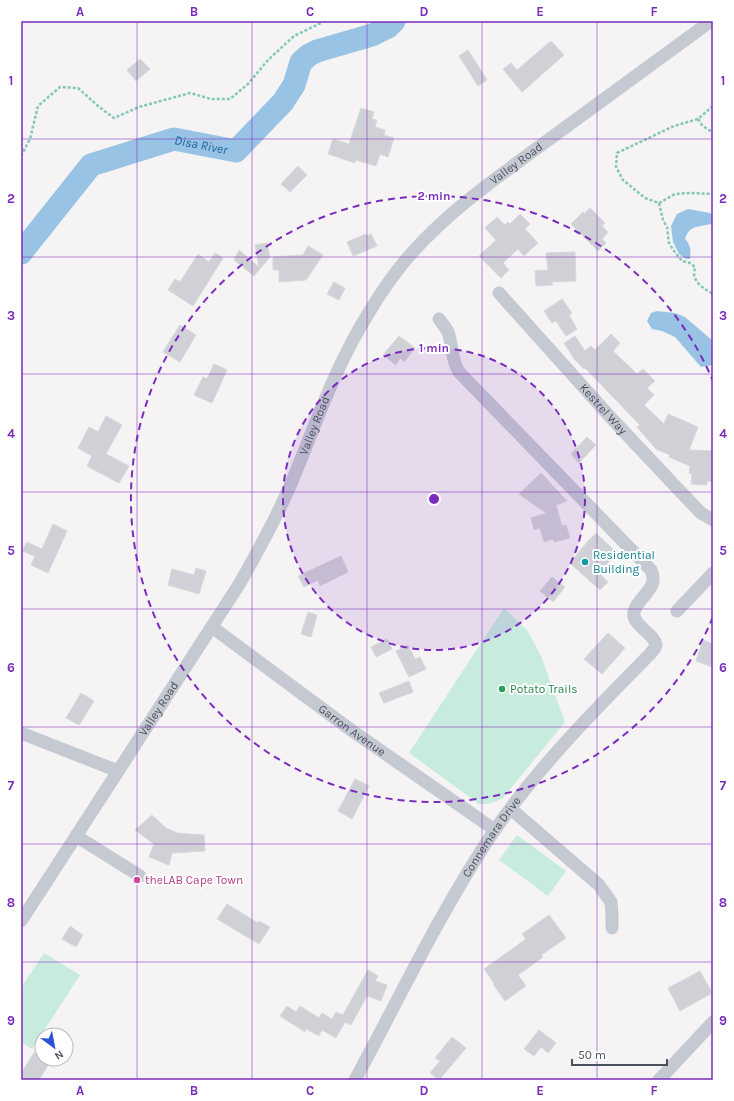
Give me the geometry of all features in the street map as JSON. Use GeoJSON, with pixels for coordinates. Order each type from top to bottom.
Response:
{"type":"FeatureCollection","features":[{"type":"Feature","properties":{"kind":"street","name":"Valley Road"},"geometry":{"type":"LineString","coordinates":[[21,921],[240,583],[270,529],[292,482],[326,398],[351,343],[371,309],[409,256],[439,226],[504,172],[711,21]]}},
{"type":"Feature","properties":{"kind":"street","name":"Kestrel Way"},"geometry":{"type":"LineString","coordinates":[[499,293],[613,420],[678,489],[701,513],[713,520]]}},
{"type":"Feature","properties":{"kind":"street","name":"Connemara Drive"},"geometry":{"type":"LineString","coordinates":[[355,1080],[447,907],[495,830],[543,767],[655,648],[656,643],[654,639],[640,626],[636,620],[634,612],[653,582],[654,578],[651,570],[459,372],[454,365],[451,343],[447,331],[439,319]]}},
{"type":"Feature","properties":{"kind":"street"},"geometry":{"type":"LineString","coordinates":[[677,611],[713,573]]}},
{"type":"Feature","properties":{"kind":"street","name":"Garron Avenue"},"geometry":{"type":"LineString","coordinates":[[212,628],[352,730],[495,830]]}},
{"type":"Feature","properties":{"kind":"street"},"geometry":{"type":"LineString","coordinates":[[21,733],[118,771]]}},
{"type":"Feature","properties":{"kind":"street"},"geometry":{"type":"LineString","coordinates":[[511,809],[599,885],[611,902],[612,928]]}},
{"type":"Feature","properties":{"kind":"street"},"geometry":{"type":"LineString","coordinates":[[76,836],[140,876]]}},
{"type":"Feature","properties":{"kind":"street"},"geometry":{"type":"LineString","coordinates":[[659,1080],[713,1022]]}},
{"type":"Feature","properties":{"kind":"path"},"geometry":{"type":"LineString","coordinates":[[21,156],[30,138],[38,106],[60,87],[78,88],[114,118],[139,107],[190,93],[211,99],[230,99],[248,84],[268,60],[294,36],[325,21]]}},
{"type":"Feature","properties":{"kind":"path"},"geometry":{"type":"LineString","coordinates":[[713,106],[698,119],[674,126],[617,153],[616,167],[623,180],[645,198],[658,203],[675,194],[713,194]]}},
{"type":"Feature","properties":{"kind":"path"},"geometry":{"type":"LineString","coordinates":[[698,119],[702,125],[713,133]]}},
{"type":"Feature","properties":{"kind":"path"},"geometry":{"type":"LineString","coordinates":[[658,203],[663,220],[667,227],[669,243],[682,261],[690,263],[695,267],[694,274],[698,284],[713,294]]}},
{"type":"Feature","properties":{"kind":"green space","name":"Potato Trails"},"geometry":{"type":"Polygon","coordinates":[[[504,608],[527,630],[541,656],[565,722],[503,798],[491,803],[479,804],[409,753],[504,608]]]}},
{"type":"Feature","properties":{"kind":"green space"},"geometry":{"type":"Polygon","coordinates":[[[517,835],[566,871],[548,896],[499,860],[517,835]]]}},
{"type":"Feature","properties":{"kind":"green space"},"geometry":{"type":"Polygon","coordinates":[[[44,953],[80,975],[46,1027],[34,1027],[34,1046],[32,1049],[21,1042],[21,988],[44,953]]]}},
{"type":"Feature","properties":{"kind":"water"},"geometry":{"type":"Polygon","coordinates":[[[688,209],[710,213],[713,216],[713,223],[693,228],[687,234],[685,239],[690,248],[690,259],[686,259],[679,254],[673,242],[671,226],[677,214],[688,209]]]}},
{"type":"Feature","properties":{"kind":"water"},"geometry":{"type":"Polygon","coordinates":[[[657,311],[675,313],[685,317],[713,341],[713,365],[701,367],[675,337],[662,331],[652,329],[647,321],[651,313],[657,311]]]}},
{"type":"Feature","properties":{"kind":"building"},"geometry":{"type":"Polygon","coordinates":[[[551,41],[564,55],[522,92],[503,69],[511,63],[517,70],[551,41]]]}},
{"type":"Feature","properties":{"kind":"building"},"geometry":{"type":"Polygon","coordinates":[[[468,50],[487,80],[478,86],[459,56],[468,50]]]}},
{"type":"Feature","properties":{"kind":"building"},"geometry":{"type":"Polygon","coordinates":[[[140,59],[150,69],[136,81],[127,70],[140,59]]]}},
{"type":"Feature","properties":{"kind":"building"},"geometry":{"type":"Polygon","coordinates":[[[361,108],[374,112],[372,119],[377,120],[375,127],[385,130],[384,135],[394,138],[388,157],[380,154],[376,166],[356,160],[355,163],[328,154],[333,139],[349,144],[361,108]]]}},
{"type":"Feature","properties":{"kind":"building"},"geometry":{"type":"Polygon","coordinates":[[[298,166],[307,175],[290,192],[281,184],[298,166]]]}},
{"type":"Feature","properties":{"kind":"building"},"geometry":{"type":"Polygon","coordinates":[[[590,208],[605,223],[602,226],[608,232],[602,239],[606,243],[598,251],[571,224],[583,212],[584,214],[590,208]]]}},
{"type":"Feature","properties":{"kind":"building"},"geometry":{"type":"Polygon","coordinates":[[[520,214],[530,224],[525,229],[538,243],[524,256],[518,249],[503,263],[509,270],[501,278],[479,256],[496,240],[485,228],[497,217],[505,225],[508,222],[510,224],[520,214]]]}},
{"type":"Feature","properties":{"kind":"building"},"geometry":{"type":"Polygon","coordinates":[[[366,234],[367,236],[371,234],[377,246],[353,256],[347,242],[366,234]]]}},
{"type":"Feature","properties":{"kind":"building"},"geometry":{"type":"Polygon","coordinates":[[[267,243],[270,257],[254,276],[234,260],[239,250],[259,267],[255,245],[267,243]]]}},
{"type":"Feature","properties":{"kind":"building"},"geometry":{"type":"Polygon","coordinates":[[[308,246],[323,255],[306,280],[279,282],[279,270],[273,270],[273,257],[303,255],[308,246]]]}},
{"type":"Feature","properties":{"kind":"building"},"geometry":{"type":"Polygon","coordinates":[[[575,252],[576,281],[551,282],[553,285],[536,286],[535,271],[548,270],[546,253],[575,252]]]}},
{"type":"Feature","properties":{"kind":"building"},"geometry":{"type":"Polygon","coordinates":[[[215,253],[223,258],[193,306],[168,290],[175,279],[180,282],[198,254],[209,262],[215,253]]]}},
{"type":"Feature","properties":{"kind":"building"},"geometry":{"type":"Polygon","coordinates":[[[334,282],[345,288],[339,300],[327,294],[334,282]]]}},
{"type":"Feature","properties":{"kind":"building"},"geometry":{"type":"Polygon","coordinates":[[[562,299],[572,313],[569,315],[577,329],[566,336],[556,321],[552,323],[544,311],[562,299]]]}},
{"type":"Feature","properties":{"kind":"building"},"geometry":{"type":"Polygon","coordinates":[[[180,325],[196,335],[180,362],[163,352],[180,325]]]}},
{"type":"Feature","properties":{"kind":"building"},"geometry":{"type":"Polygon","coordinates":[[[611,334],[620,343],[613,351],[637,374],[643,369],[655,381],[647,388],[654,395],[644,405],[664,424],[668,414],[698,427],[689,450],[713,451],[713,482],[707,481],[707,485],[691,484],[692,474],[689,473],[690,466],[669,457],[670,455],[656,449],[637,427],[640,425],[585,368],[584,369],[575,360],[564,343],[575,336],[585,351],[591,346],[595,350],[611,334]]]}},
{"type":"Feature","properties":{"kind":"building"},"geometry":{"type":"Polygon","coordinates":[[[399,336],[415,348],[404,362],[400,358],[396,365],[383,355],[399,336]]]}},
{"type":"Feature","properties":{"kind":"building"},"geometry":{"type":"Polygon","coordinates":[[[214,364],[227,370],[212,403],[194,395],[203,377],[207,379],[214,364]]]}},
{"type":"Feature","properties":{"kind":"building"},"geometry":{"type":"Polygon","coordinates":[[[106,416],[122,425],[106,454],[129,466],[119,483],[87,466],[92,456],[78,448],[89,427],[98,432],[106,416]]]}},
{"type":"Feature","properties":{"kind":"building"},"geometry":{"type":"Polygon","coordinates":[[[587,437],[596,445],[579,463],[571,454],[587,437]]]}},
{"type":"Feature","properties":{"kind":"building"},"geometry":{"type":"Polygon","coordinates":[[[541,473],[567,501],[556,505],[562,526],[566,525],[570,538],[554,542],[553,539],[544,542],[540,528],[534,530],[531,518],[546,513],[519,494],[541,473]]]}},
{"type":"Feature","properties":{"kind":"building"},"geometry":{"type":"Polygon","coordinates":[[[53,524],[67,531],[48,573],[31,565],[35,556],[22,551],[27,542],[42,549],[53,524]]]}},
{"type":"Feature","properties":{"kind":"building","name":"Residential Building"},"geometry":{"type":"Polygon","coordinates":[[[596,533],[617,553],[599,573],[608,582],[600,590],[570,563],[596,533]]]}},
{"type":"Feature","properties":{"kind":"building"},"geometry":{"type":"Polygon","coordinates":[[[341,556],[348,572],[320,586],[318,580],[304,587],[298,576],[341,556]]]}},
{"type":"Feature","properties":{"kind":"building"},"geometry":{"type":"Polygon","coordinates":[[[196,568],[206,571],[199,594],[168,585],[172,569],[194,575],[196,568]]]}},
{"type":"Feature","properties":{"kind":"building"},"geometry":{"type":"Polygon","coordinates":[[[552,577],[565,587],[553,602],[540,591],[552,577]]]}},
{"type":"Feature","properties":{"kind":"building"},"geometry":{"type":"Polygon","coordinates":[[[308,612],[317,615],[311,637],[301,634],[308,612]]]}},
{"type":"Feature","properties":{"kind":"building"},"geometry":{"type":"Polygon","coordinates":[[[608,633],[625,648],[602,674],[584,659],[608,633]]]}},
{"type":"Feature","properties":{"kind":"building"},"geometry":{"type":"Polygon","coordinates":[[[387,639],[392,649],[376,657],[371,647],[387,639]]]}},
{"type":"Feature","properties":{"kind":"building"},"geometry":{"type":"Polygon","coordinates":[[[703,640],[713,644],[713,667],[696,661],[703,640]]]}},
{"type":"Feature","properties":{"kind":"building"},"geometry":{"type":"Polygon","coordinates":[[[408,645],[415,659],[420,657],[426,669],[409,677],[396,651],[408,645]]]}},
{"type":"Feature","properties":{"kind":"building"},"geometry":{"type":"Polygon","coordinates":[[[409,681],[413,692],[384,703],[379,693],[409,681]]]}},
{"type":"Feature","properties":{"kind":"building"},"geometry":{"type":"Polygon","coordinates":[[[81,693],[94,701],[79,725],[66,718],[81,693]]]}},
{"type":"Feature","properties":{"kind":"building"},"geometry":{"type":"Polygon","coordinates":[[[355,779],[369,786],[352,819],[338,811],[355,779]]]}},
{"type":"Feature","properties":{"kind":"building"},"geometry":{"type":"Polygon","coordinates":[[[152,815],[166,828],[177,833],[204,835],[205,851],[172,853],[169,865],[149,857],[154,844],[135,830],[152,815]]]}},
{"type":"Feature","properties":{"kind":"building"},"geometry":{"type":"Polygon","coordinates":[[[227,904],[258,923],[259,921],[270,927],[259,944],[217,919],[227,904]]]}},
{"type":"Feature","properties":{"kind":"building"},"geometry":{"type":"Polygon","coordinates":[[[549,915],[566,938],[541,955],[543,957],[518,975],[526,986],[505,1001],[484,969],[526,939],[522,934],[549,915]]]}},
{"type":"Feature","properties":{"kind":"building"},"geometry":{"type":"Polygon","coordinates":[[[70,926],[83,935],[76,947],[62,939],[70,926]]]}},
{"type":"Feature","properties":{"kind":"building"},"geometry":{"type":"Polygon","coordinates":[[[368,970],[378,976],[375,981],[387,985],[381,1001],[367,996],[351,1025],[345,1022],[336,1038],[322,1030],[319,1036],[306,1029],[305,1032],[280,1016],[287,1006],[296,1012],[300,1006],[319,1018],[322,1013],[332,1019],[336,1012],[343,1015],[368,970]]]}},
{"type":"Feature","properties":{"kind":"building"},"geometry":{"type":"Polygon","coordinates":[[[700,971],[712,993],[680,1011],[668,988],[700,971]]]}},
{"type":"Feature","properties":{"kind":"building"},"geometry":{"type":"Polygon","coordinates":[[[539,1030],[556,1043],[548,1053],[541,1047],[534,1056],[524,1049],[539,1030]]]}},
{"type":"Feature","properties":{"kind":"building"},"geometry":{"type":"Polygon","coordinates":[[[452,1037],[466,1048],[439,1080],[430,1073],[440,1061],[435,1058],[452,1037]]]}},
{"type":"Feature","properties":{"kind":"building"},"geometry":{"type":"Polygon","coordinates":[[[34,1053],[34,1067],[47,1067],[39,1080],[21,1080],[21,1073],[34,1053]]]}},
{"type":"Feature","properties":{"kind":"waterway","name":"Disa River"},"geometry":{"type":"LineString","coordinates":[[21,253],[91,165],[174,139],[236,151],[283,102],[294,85],[301,62],[309,55],[317,51],[372,35],[388,27],[394,21]]}},
{"type":"Feature","properties":{"kind":"place","name":"Residential Building"},"geometry":{"type":"Point","coordinates":[585,562]}},
{"type":"Feature","properties":{"kind":"place","name":"Potato Trails"},"geometry":{"type":"Point","coordinates":[502,689]}},
{"type":"Feature","properties":{"kind":"place","name":"theLAB Cape Town"},"geometry":{"type":"Point","coordinates":[137,880]}}]}
